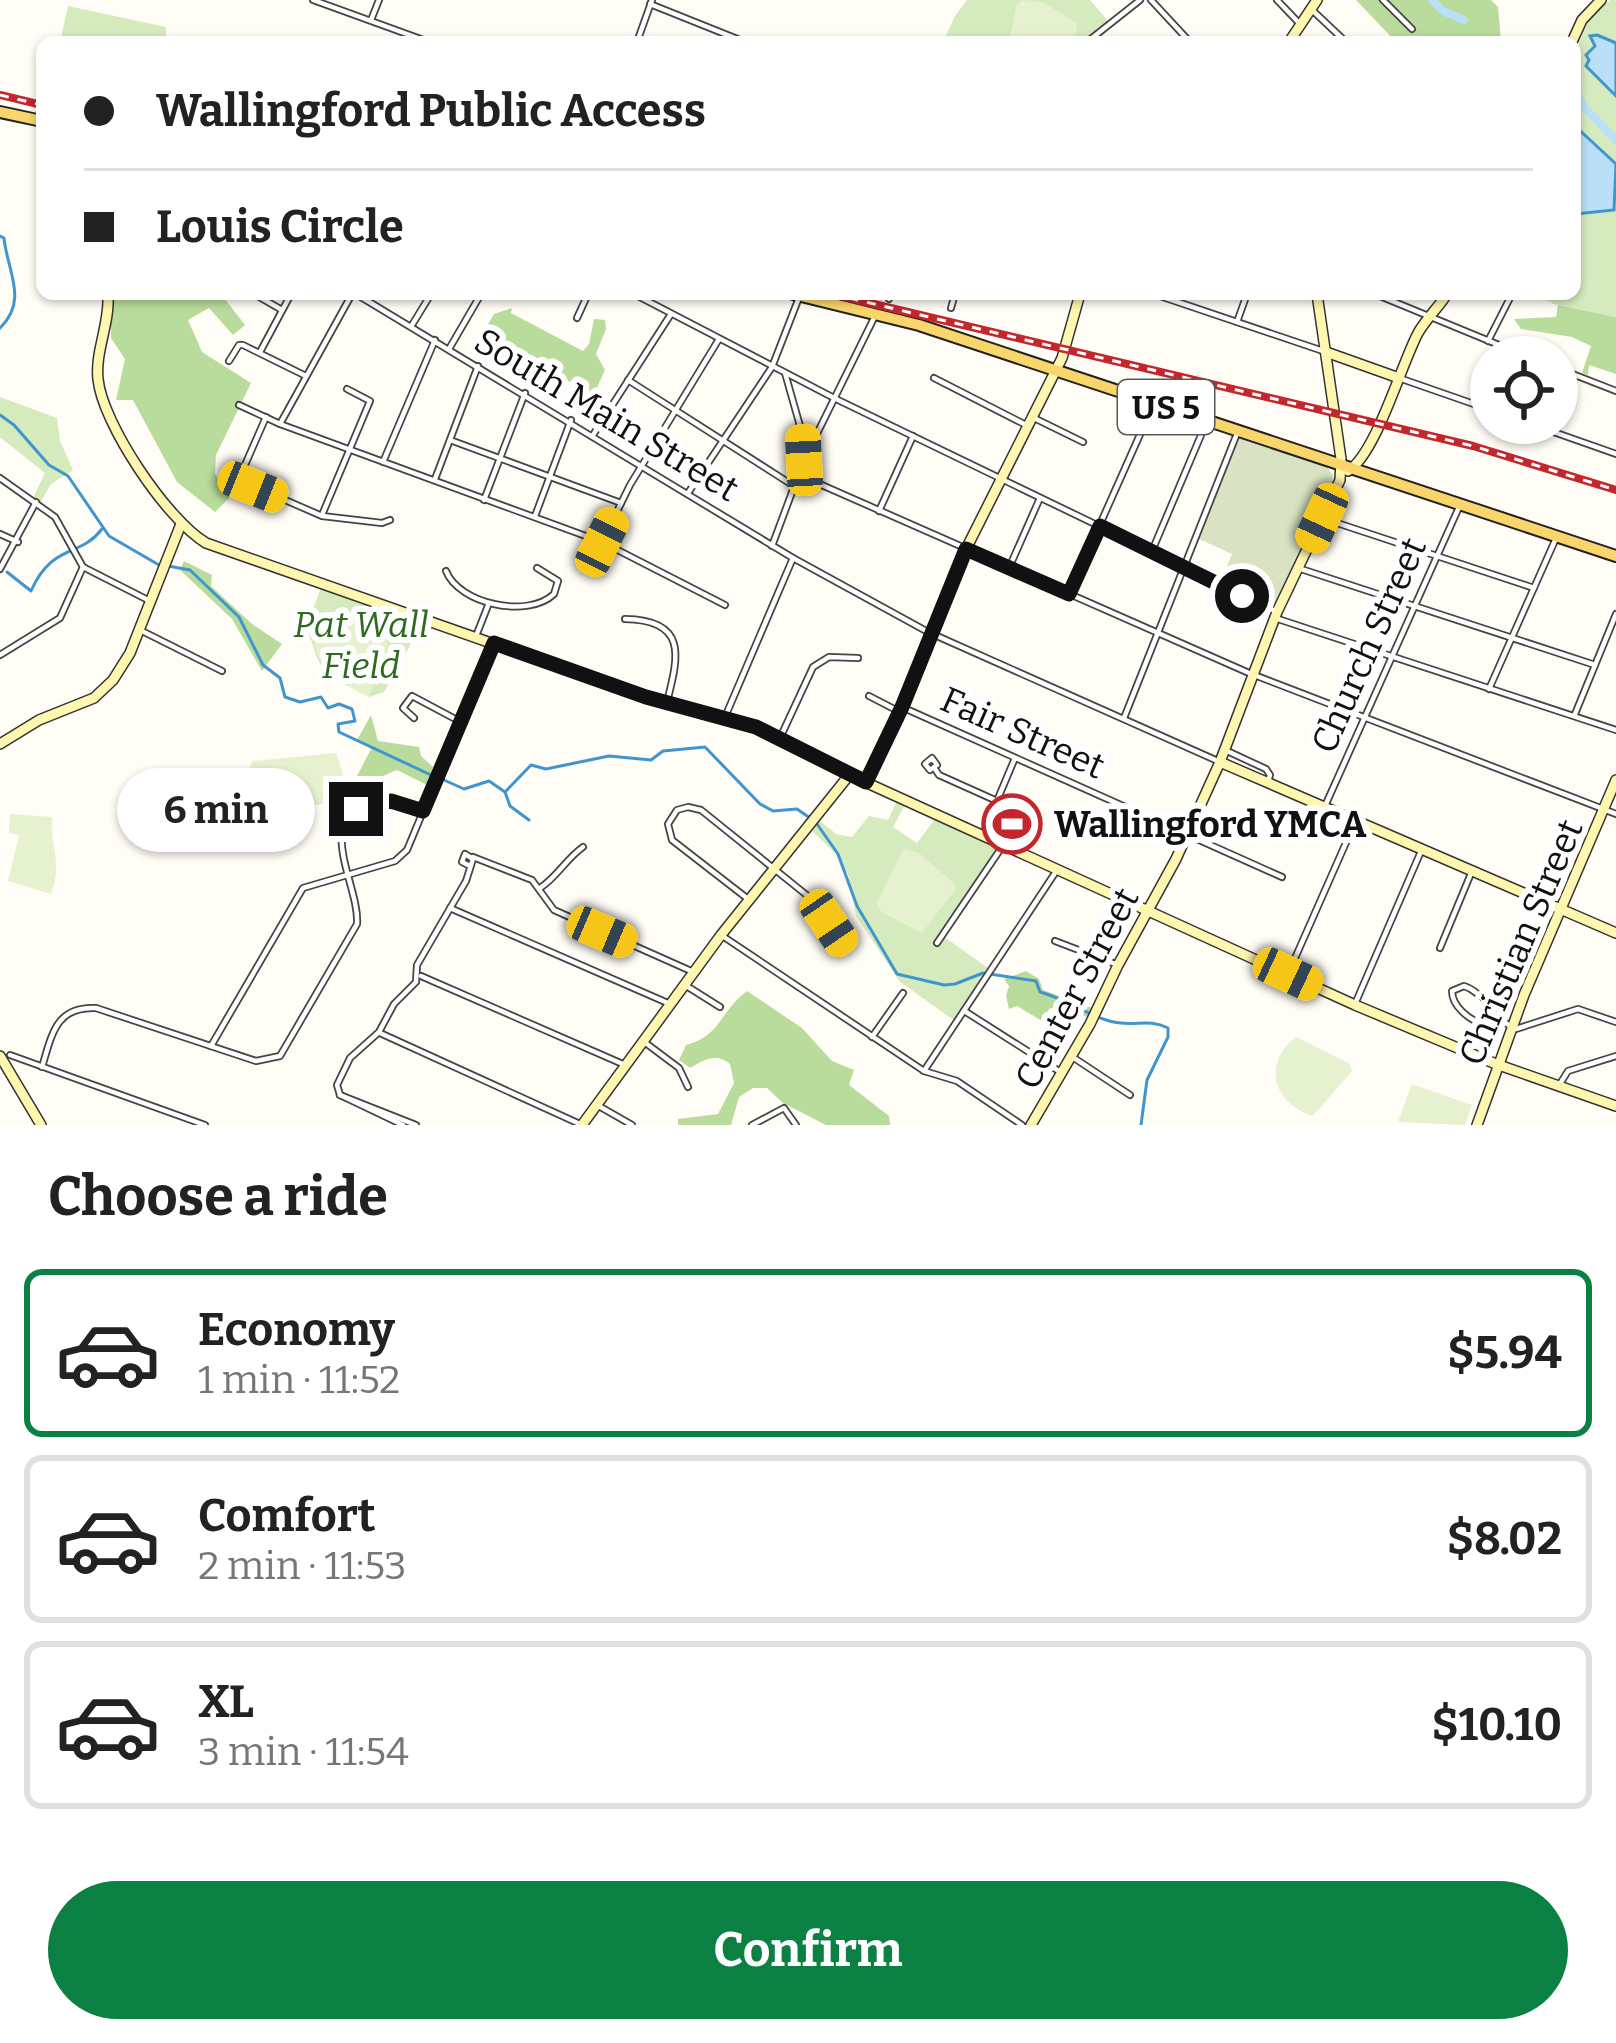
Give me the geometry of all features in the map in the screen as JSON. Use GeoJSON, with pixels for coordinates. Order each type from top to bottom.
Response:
{"type":"FeatureCollection","features":[{"type":"Feature","properties":{"kind":"main road"},"geometry":{"type":"LineString","coordinates":[[1574,36],[1601,0]]}},
{"type":"Feature","properties":{"kind":"main road"},"geometry":{"type":"LineString","coordinates":[[1293,36],[1314,4]]}},
{"type":"Feature","properties":{"kind":"main road"},"geometry":{"type":"LineString","coordinates":[[0,112],[36,121]]}},
{"type":"Feature","properties":{"kind":"main road"},"geometry":{"type":"LineString","coordinates":[[108,300],[108,326],[98,370],[100,391],[135,464],[193,535],[260,564],[780,737],[866,782],[1355,1004],[1496,1064],[1616,1106]]}},
{"type":"Feature","properties":{"kind":"main road","name":"US 5"},"geometry":{"type":"LineString","coordinates":[[820,300],[876,312],[1616,556]]}},
{"type":"Feature","properties":{"kind":"main road"},"geometry":{"type":"LineString","coordinates":[[866,782],[901,710],[966,549],[1056,371],[1079,300]]}},
{"type":"Feature","properties":{"kind":"main road"},"geometry":{"type":"LineString","coordinates":[[1318,300],[1347,466]]}},
{"type":"Feature","properties":{"kind":"main road"},"geometry":{"type":"LineString","coordinates":[[1347,466],[1399,378],[1419,332],[1443,300]]}},
{"type":"Feature","properties":{"kind":"main road"},"geometry":{"type":"LineString","coordinates":[[1326,352],[1399,378]]}},
{"type":"Feature","properties":{"kind":"main road","name":"Center Street"},"geometry":{"type":"LineString","coordinates":[[1026,1125],[1095,1014],[1187,834],[1276,615],[1347,466]]}},
{"type":"Feature","properties":{"kind":"main road"},"geometry":{"type":"LineString","coordinates":[[0,744],[39,720],[98,695],[124,666],[181,524]]}},
{"type":"Feature","properties":{"kind":"main road"},"geometry":{"type":"LineString","coordinates":[[165,561],[193,535]]}},
{"type":"Feature","properties":{"kind":"main road"},"geometry":{"type":"LineString","coordinates":[[1222,756],[1268,782],[1616,933]]}},
{"type":"Feature","properties":{"kind":"main road"},"geometry":{"type":"LineString","coordinates":[[582,1125],[721,935],[850,774]]}},
{"type":"Feature","properties":{"kind":"main road","name":"Christian Street"},"geometry":{"type":"LineString","coordinates":[[1477,1125],[1496,1064],[1616,780]]}},
{"type":"Feature","properties":{"kind":"main road"},"geometry":{"type":"LineString","coordinates":[[4,1057],[41,1125]]}},
{"type":"Feature","properties":{"kind":"street"},"geometry":{"type":"LineString","coordinates":[[313,0],[413,36]]}},
{"type":"Feature","properties":{"kind":"street"},"geometry":{"type":"LineString","coordinates":[[371,20],[379,0]]}},
{"type":"Feature","properties":{"kind":"street"},"geometry":{"type":"LineString","coordinates":[[1095,36],[1140,0]]}},
{"type":"Feature","properties":{"kind":"street"},"geometry":{"type":"LineString","coordinates":[[1150,0],[1184,36]]}},
{"type":"Feature","properties":{"kind":"street"},"geometry":{"type":"LineString","coordinates":[[1277,0],[1300,24]]}},
{"type":"Feature","properties":{"kind":"street"},"geometry":{"type":"LineString","coordinates":[[1383,0],[1412,29]]}},
{"type":"Feature","properties":{"kind":"street"},"geometry":{"type":"LineString","coordinates":[[639,36],[651,2],[728,36]]}},
{"type":"Feature","properties":{"kind":"street"},"geometry":{"type":"LineString","coordinates":[[1314,4],[1341,36]]}},
{"type":"Feature","properties":{"kind":"street"},"geometry":{"type":"LineString","coordinates":[[264,300],[281,310]]}},
{"type":"Feature","properties":{"kind":"street"},"geometry":{"type":"LineString","coordinates":[[259,353],[287,300]]}},
{"type":"Feature","properties":{"kind":"street"},"geometry":{"type":"LineString","coordinates":[[280,424],[350,300]]}},
{"type":"Feature","properties":{"kind":"street","name":"South Main Street"},"geometry":{"type":"LineString","coordinates":[[365,300],[772,546],[932,634],[1222,756]]}},
{"type":"Feature","properties":{"kind":"street"},"geometry":{"type":"LineString","coordinates":[[412,326],[427,300]]}},
{"type":"Feature","properties":{"kind":"street"},"geometry":{"type":"LineString","coordinates":[[449,349],[478,300]]}},
{"type":"Feature","properties":{"kind":"street"},"geometry":{"type":"LineString","coordinates":[[577,318],[585,300]]}},
{"type":"Feature","properties":{"kind":"street"},"geometry":{"type":"LineString","coordinates":[[645,300],[1276,615],[1616,730]]}},
{"type":"Feature","properties":{"kind":"street"},"geometry":{"type":"LineString","coordinates":[[687,495],[772,367],[795,300]]}},
{"type":"Feature","properties":{"kind":"street"},"geometry":{"type":"LineString","coordinates":[[951,308],[953,300]]}},
{"type":"Feature","properties":{"kind":"street"},"geometry":{"type":"LineString","coordinates":[[1183,300],[1326,352]]}},
{"type":"Feature","properties":{"kind":"street"},"geometry":{"type":"LineString","coordinates":[[1238,322],[1245,300]]}},
{"type":"Feature","properties":{"kind":"street"},"geometry":{"type":"LineString","coordinates":[[1390,300],[1476,336]]}},
{"type":"Feature","properties":{"kind":"street"},"geometry":{"type":"LineString","coordinates":[[1491,336],[1509,300]]}},
{"type":"Feature","properties":{"kind":"street"},"geometry":{"type":"LineString","coordinates":[[772,546],[804,460],[876,312]]}},
{"type":"Feature","properties":{"kind":"street"},"geometry":{"type":"LineString","coordinates":[[593,435],[671,314]]}},
{"type":"Feature","properties":{"kind":"street"},"geometry":{"type":"LineString","coordinates":[[602,542],[641,466],[719,339]]}},
{"type":"Feature","properties":{"kind":"street"},"geometry":{"type":"LineString","coordinates":[[383,461],[434,340]]}},
{"type":"Feature","properties":{"kind":"street"},"geometry":{"type":"LineString","coordinates":[[230,362],[241,345],[306,376]]}},
{"type":"Feature","properties":{"kind":"street"},"geometry":{"type":"LineString","coordinates":[[434,481],[478,366]]}},
{"type":"Feature","properties":{"kind":"street"},"geometry":{"type":"LineString","coordinates":[[785,373],[802,433],[804,460]]}},
{"type":"Feature","properties":{"kind":"street"},"geometry":{"type":"LineString","coordinates":[[1578,376],[1616,391]]}},
{"type":"Feature","properties":{"kind":"street"},"geometry":{"type":"LineString","coordinates":[[934,378],[1083,442]]}},
{"type":"Feature","properties":{"kind":"street"},"geometry":{"type":"LineString","coordinates":[[1399,378],[1470,403]]}},
{"type":"Feature","properties":{"kind":"street"},"geometry":{"type":"LineString","coordinates":[[628,380],[794,486]]}},
{"type":"Feature","properties":{"kind":"street"},"geometry":{"type":"LineString","coordinates":[[322,516],[370,400],[347,389]]}},
{"type":"Feature","properties":{"kind":"street"},"geometry":{"type":"LineString","coordinates":[[484,500],[525,393]]}},
{"type":"Feature","properties":{"kind":"street"},"geometry":{"type":"LineString","coordinates":[[1069,594],[1154,403]]}},
{"type":"Feature","properties":{"kind":"street"},"geometry":{"type":"LineString","coordinates":[[239,405],[602,542],[725,605]]}},
{"type":"Feature","properties":{"kind":"street"},"geometry":{"type":"LineString","coordinates":[[266,417],[241,479],[322,516],[390,520]]}},
{"type":"Feature","properties":{"kind":"street"},"geometry":{"type":"LineString","coordinates":[[534,518],[571,421]]}},
{"type":"Feature","properties":{"kind":"street"},"geometry":{"type":"LineString","coordinates":[[1153,551],[1207,421]]}},
{"type":"Feature","properties":{"kind":"street"},"geometry":{"type":"LineString","coordinates":[[1124,718],[1238,431]]}},
{"type":"Feature","properties":{"kind":"street"},"geometry":{"type":"LineString","coordinates":[[879,512],[913,436]]}},
{"type":"Feature","properties":{"kind":"street"},"geometry":{"type":"LineString","coordinates":[[450,440],[621,502]]}},
{"type":"Feature","properties":{"kind":"street"},"geometry":{"type":"LineString","coordinates":[[1578,441],[1613,453],[1616,440]]}},
{"type":"Feature","properties":{"kind":"street"},"geometry":{"type":"LineString","coordinates":[[799,475],[1253,674],[1616,814]]}},
{"type":"Feature","properties":{"kind":"street"},"geometry":{"type":"LineString","coordinates":[[0,478],[56,517],[83,567],[150,601]]}},
{"type":"Feature","properties":{"kind":"street"},"geometry":{"type":"LineString","coordinates":[[1009,568],[1040,498]]}},
{"type":"Feature","properties":{"kind":"street"},"geometry":{"type":"LineString","coordinates":[[0,569],[36,502]]}},
{"type":"Feature","properties":{"kind":"street","name":"Church Street"},"geometry":{"type":"LineString","coordinates":[[1325,806],[1460,505]]}},
{"type":"Feature","properties":{"kind":"street"},"geometry":{"type":"LineString","coordinates":[[1322,518],[1534,588]]}},
{"type":"Feature","properties":{"kind":"street"},"geometry":{"type":"LineString","coordinates":[[0,534],[17,542]]}},
{"type":"Feature","properties":{"kind":"street"},"geometry":{"type":"LineString","coordinates":[[1490,688],[1557,536]]}},
{"type":"Feature","properties":{"kind":"street"},"geometry":{"type":"LineString","coordinates":[[725,717],[793,558]]}},
{"type":"Feature","properties":{"kind":"street"},"geometry":{"type":"LineString","coordinates":[[0,655],[60,618],[83,567]]}},
{"type":"Feature","properties":{"kind":"street"},"geometry":{"type":"LineString","coordinates":[[446,571],[455,586],[514,609],[552,598],[558,581],[537,568]]}},
{"type":"Feature","properties":{"kind":"street"},"geometry":{"type":"LineString","coordinates":[[1298,568],[1595,664]]}},
{"type":"Feature","properties":{"kind":"street"},"geometry":{"type":"LineString","coordinates":[[476,636],[489,602]]}},
{"type":"Feature","properties":{"kind":"street"},"geometry":{"type":"LineString","coordinates":[[1574,716],[1616,614]]}},
{"type":"Feature","properties":{"kind":"street"},"geometry":{"type":"LineString","coordinates":[[625,619],[649,623],[671,635],[679,652],[678,670],[667,702]]}},
{"type":"Feature","properties":{"kind":"street"},"geometry":{"type":"LineString","coordinates":[[140,630],[222,670]]}},
{"type":"Feature","properties":{"kind":"street"},"geometry":{"type":"LineString","coordinates":[[211,1046],[298,894],[313,884],[401,857],[494,643]]}},
{"type":"Feature","properties":{"kind":"street"},"geometry":{"type":"LineString","coordinates":[[780,737],[813,667],[829,657],[858,658]]}},
{"type":"Feature","properties":{"kind":"street"},"geometry":{"type":"LineString","coordinates":[[415,718],[403,709],[412,696],[461,722]]}},
{"type":"Feature","properties":{"kind":"street","name":"Fair Street"},"geometry":{"type":"LineString","coordinates":[[869,696],[1282,877]]}},
{"type":"Feature","properties":{"kind":"street"},"geometry":{"type":"LineString","coordinates":[[983,834],[1015,758]]}},
{"type":"Feature","properties":{"kind":"street"},"geometry":{"type":"LineString","coordinates":[[935,769],[997,801]]}},
{"type":"Feature","properties":{"kind":"street"},"geometry":{"type":"LineString","coordinates":[[42,1066],[56,1022],[78,1008],[96,1008],[262,1061],[276,1059],[286,1050],[356,927],[358,913],[340,836],[344,820],[351,813],[391,801],[423,811]]}},
{"type":"Feature","properties":{"kind":"street"},"geometry":{"type":"LineString","coordinates":[[749,901],[672,840],[668,829],[674,813],[684,807],[701,810],[814,901],[844,946]]}},
{"type":"Feature","properties":{"kind":"street"},"geometry":{"type":"LineString","coordinates":[[1288,974],[1356,820]]}},
{"type":"Feature","properties":{"kind":"street"},"geometry":{"type":"LineString","coordinates":[[937,943],[1004,844]]}},
{"type":"Feature","properties":{"kind":"street"},"geometry":{"type":"LineString","coordinates":[[540,888],[583,848]]}},
{"type":"Feature","properties":{"kind":"street"},"geometry":{"type":"LineString","coordinates":[[1355,1004],[1423,849]]}},
{"type":"Feature","properties":{"kind":"street"},"geometry":{"type":"LineString","coordinates":[[340,1095],[338,1085],[350,1058],[379,1032],[394,1004],[418,976],[417,965],[467,877],[473,857],[532,880],[554,910],[694,973]]}},
{"type":"Feature","properties":{"kind":"street"},"geometry":{"type":"LineString","coordinates":[[924,1071],[1058,868]]}},
{"type":"Feature","properties":{"kind":"street"},"geometry":{"type":"LineString","coordinates":[[1440,948],[1472,872]]}},
{"type":"Feature","properties":{"kind":"street"},"geometry":{"type":"LineString","coordinates":[[450,908],[670,1004]]}},
{"type":"Feature","properties":{"kind":"street"},"geometry":{"type":"LineString","coordinates":[[721,935],[924,1071],[957,1081],[1026,1125]]}},
{"type":"Feature","properties":{"kind":"street"},"geometry":{"type":"LineString","coordinates":[[1055,941],[1118,965]]}},
{"type":"Feature","properties":{"kind":"street"},"geometry":{"type":"LineString","coordinates":[[418,976],[625,1065]]}},
{"type":"Feature","properties":{"kind":"street"},"geometry":{"type":"LineString","coordinates":[[686,985],[720,1006]]}},
{"type":"Feature","properties":{"kind":"street"},"geometry":{"type":"LineString","coordinates":[[1498,1020],[1484,1025],[1469,1018],[1452,991],[1472,988],[1498,1020],[1511,1027],[1523,1029],[1578,1009],[1616,1022]]}},
{"type":"Feature","properties":{"kind":"street"},"geometry":{"type":"LineString","coordinates":[[872,1037],[903,993]]}},
{"type":"Feature","properties":{"kind":"street"},"geometry":{"type":"LineString","coordinates":[[966,1012],[1062,1073]]}},
{"type":"Feature","properties":{"kind":"street"},"geometry":{"type":"LineString","coordinates":[[379,1032],[582,1125]]}},
{"type":"Feature","properties":{"kind":"street"},"geometry":{"type":"LineString","coordinates":[[643,1041],[679,1068],[688,1087]]}},
{"type":"Feature","properties":{"kind":"street"},"geometry":{"type":"LineString","coordinates":[[1071,1056],[1130,1095]]}},
{"type":"Feature","properties":{"kind":"street"},"geometry":{"type":"LineString","coordinates":[[1558,1087],[1568,1071],[1616,1056]]}},
{"type":"Feature","properties":{"kind":"street"},"geometry":{"type":"LineString","coordinates":[[4,1057],[42,1066],[200,1124]]}},
{"type":"Feature","properties":{"kind":"street"},"geometry":{"type":"LineString","coordinates":[[340,1095],[403,1125]]}},
{"type":"Feature","properties":{"kind":"street"},"geometry":{"type":"LineString","coordinates":[[340,1095],[416,1125]]}},
{"type":"Feature","properties":{"kind":"street"},"geometry":{"type":"LineString","coordinates":[[597,1105],[632,1125]]}},
{"type":"Feature","properties":{"kind":"street"},"geometry":{"type":"LineString","coordinates":[[752,1125],[784,1108],[796,1125]]}},
{"type":"Feature","properties":{"kind":"green space"},"geometry":{"type":"Polygon","coordinates":[[[967,0],[1090,0],[1108,21],[1089,36],[946,36],[967,0]]]}},
{"type":"Feature","properties":{"kind":"green space"},"geometry":{"type":"Polygon","coordinates":[[[1025,0],[1045,3],[1076,23],[1077,32],[1073,36],[1010,36],[1017,4],[1025,0]]]}},
{"type":"Feature","properties":{"kind":"green space"},"geometry":{"type":"Polygon","coordinates":[[[1356,0],[1491,0],[1498,7],[1500,36],[1390,36],[1356,0]]]}},
{"type":"Feature","properties":{"kind":"green space"},"geometry":{"type":"Polygon","coordinates":[[[1616,0],[1616,317],[1546,300],[1581,300],[1581,39],[1590,17],[1616,0]]]}},
{"type":"Feature","properties":{"kind":"green space"},"geometry":{"type":"Polygon","coordinates":[[[68,6],[166,27],[166,36],[61,36],[68,6]]]}},
{"type":"Feature","properties":{"kind":"green space"},"geometry":{"type":"Polygon","coordinates":[[[111,300],[226,300],[245,325],[233,335],[209,308],[188,320],[202,352],[251,383],[216,455],[215,474],[230,497],[215,512],[177,482],[133,400],[116,400],[125,359],[111,338],[111,300]]]}},
{"type":"Feature","properties":{"kind":"green space"},"geometry":{"type":"Polygon","coordinates":[[[1558,305],[1616,317],[1616,374],[1589,365],[1588,375],[1582,373],[1591,346],[1578,336],[1521,329],[1514,319],[1556,317],[1558,305]]]}},
{"type":"Feature","properties":{"kind":"green space"},"geometry":{"type":"Polygon","coordinates":[[[512,308],[511,313],[583,351],[594,319],[605,320],[596,354],[605,370],[594,394],[511,352],[502,354],[477,343],[494,314],[512,308]]]}},
{"type":"Feature","properties":{"kind":"green space"},"geometry":{"type":"Polygon","coordinates":[[[0,397],[57,418],[60,441],[73,470],[51,484],[40,503],[32,500],[45,473],[0,437],[0,397]]]}},
{"type":"Feature","properties":{"kind":"green space"},"geometry":{"type":"Polygon","coordinates":[[[1240,437],[1326,466],[1333,475],[1274,606],[1221,581],[1232,554],[1197,538],[1240,437]]]}},
{"type":"Feature","properties":{"kind":"green space"},"geometry":{"type":"Polygon","coordinates":[[[184,561],[212,575],[211,586],[282,644],[262,671],[232,619],[180,570],[184,561]]]}},
{"type":"Feature","properties":{"kind":"green space","name":"Pat Wall Field"},"geometry":{"type":"Polygon","coordinates":[[[321,588],[423,622],[384,692],[369,697],[333,677],[318,660],[304,632],[321,588]]]}},
{"type":"Feature","properties":{"kind":"green space"},"geometry":{"type":"Polygon","coordinates":[[[321,617],[376,621],[386,627],[387,647],[369,697],[333,675],[318,656],[316,632],[321,617]]]}},
{"type":"Feature","properties":{"kind":"green space"},"geometry":{"type":"Polygon","coordinates":[[[371,715],[378,741],[419,747],[433,767],[427,785],[397,770],[362,785],[357,776],[371,749],[357,740],[371,715]]]}},
{"type":"Feature","properties":{"kind":"green space"},"geometry":{"type":"Polygon","coordinates":[[[336,753],[346,783],[332,801],[271,807],[245,797],[245,777],[253,761],[336,753]]]}},
{"type":"Feature","properties":{"kind":"green space"},"geometry":{"type":"Polygon","coordinates":[[[231,769],[236,773],[238,805],[234,812],[206,801],[195,773],[231,769]]]}},
{"type":"Feature","properties":{"kind":"green space"},"geometry":{"type":"Polygon","coordinates":[[[897,801],[905,805],[893,827],[917,843],[935,819],[999,849],[940,934],[988,968],[955,1021],[900,982],[856,916],[848,874],[836,854],[811,830],[819,820],[836,834],[852,837],[869,816],[888,820],[897,801]]]}},
{"type":"Feature","properties":{"kind":"green space"},"geometry":{"type":"Polygon","coordinates":[[[10,814],[52,817],[56,864],[51,894],[8,881],[19,835],[9,833],[10,814]]]}},
{"type":"Feature","properties":{"kind":"green space"},"geometry":{"type":"Polygon","coordinates":[[[903,849],[919,853],[955,884],[922,933],[880,911],[877,903],[903,849]]]}},
{"type":"Feature","properties":{"kind":"green space"},"geometry":{"type":"Polygon","coordinates":[[[1026,971],[1039,979],[1043,990],[1092,1008],[1088,1018],[1050,1008],[1042,1021],[1017,1006],[1009,1009],[1009,986],[1004,979],[1026,971]]]}},
{"type":"Feature","properties":{"kind":"green space"},"geometry":{"type":"Polygon","coordinates":[[[747,991],[802,1028],[832,1061],[854,1070],[849,1085],[889,1116],[890,1125],[826,1125],[783,1103],[767,1088],[753,1088],[739,1097],[731,1125],[678,1125],[678,1119],[718,1114],[734,1083],[725,1060],[710,1058],[690,1068],[679,1060],[686,1045],[714,1029],[747,991]]]}},
{"type":"Feature","properties":{"kind":"green space"},"geometry":{"type":"Polygon","coordinates":[[[1296,1037],[1350,1064],[1352,1071],[1313,1116],[1289,1102],[1277,1082],[1278,1059],[1296,1037]]]}},
{"type":"Feature","properties":{"kind":"green space"},"geometry":{"type":"Polygon","coordinates":[[[1412,1084],[1472,1105],[1465,1125],[1398,1122],[1412,1084]]]}},
{"type":"Feature","properties":{"kind":"water"},"geometry":{"type":"Polygon","coordinates":[[[1590,36],[1616,43],[1616,96],[1586,66],[1586,55],[1595,46],[1590,36]]]}},
{"type":"Feature","properties":{"kind":"water"},"geometry":{"type":"Polygon","coordinates":[[[1581,132],[1616,164],[1614,210],[1581,213],[1581,132]]]}},
{"type":"Feature","properties":{"kind":"waterway"},"geometry":{"type":"LineString","coordinates":[[1432,0],[1464,20]]}},
{"type":"Feature","properties":{"kind":"waterway"},"geometry":{"type":"LineString","coordinates":[[1581,101],[1616,140]]}},
{"type":"Feature","properties":{"kind":"waterway"},"geometry":{"type":"LineString","coordinates":[[0,236],[15,296],[0,328]]}},
{"type":"Feature","properties":{"kind":"waterway"},"geometry":{"type":"LineString","coordinates":[[0,415],[49,465],[68,476],[109,536],[159,565]]}},
{"type":"Feature","properties":{"kind":"waterway"},"geometry":{"type":"LineString","coordinates":[[7,572],[31,591],[48,565],[102,529]]}},
{"type":"Feature","properties":{"kind":"waterway"},"geometry":{"type":"LineString","coordinates":[[168,566],[190,570],[239,617],[263,665],[280,678],[285,697],[300,702],[321,697],[328,708],[339,704],[352,709],[355,721],[338,724],[339,732],[431,775]]}},
{"type":"Feature","properties":{"kind":"waterway"},"geometry":{"type":"LineString","coordinates":[[444,780],[464,789],[489,781],[505,792],[531,765],[546,769],[609,756],[651,760],[663,751],[705,747],[760,804],[773,811],[797,809],[810,818]]}},
{"type":"Feature","properties":{"kind":"waterway"},"geometry":{"type":"LineString","coordinates":[[505,792],[510,806],[529,820]]}},
{"type":"Feature","properties":{"kind":"waterway"},"geometry":{"type":"LineString","coordinates":[[817,824],[838,854],[857,906],[897,974],[944,985],[983,973],[1036,981],[1040,992],[1102,1018],[1168,1028],[1147,1080],[1141,1125]]}},
{"type":"Feature","properties":{"kind":"railway"},"geometry":{"type":"LineString","coordinates":[[0,95],[36,104]]}},
{"type":"Feature","properties":{"kind":"railway"},"geometry":{"type":"LineString","coordinates":[[857,300],[1473,446],[1616,490]]}},
{"type":"Feature","properties":{"kind":"place","name":"Wallingford YMCA"},"geometry":{"type":"Point","coordinates":[1012,824]}},
{"type":"Feature","properties":{"kind":"route"},"geometry":{"type":"LineString","coordinates":[[356,809],[391,801],[423,811],[494,643],[646,697],[756,727],[866,782],[966,549],[1069,594],[1100,526],[1242,596]]}}]}
